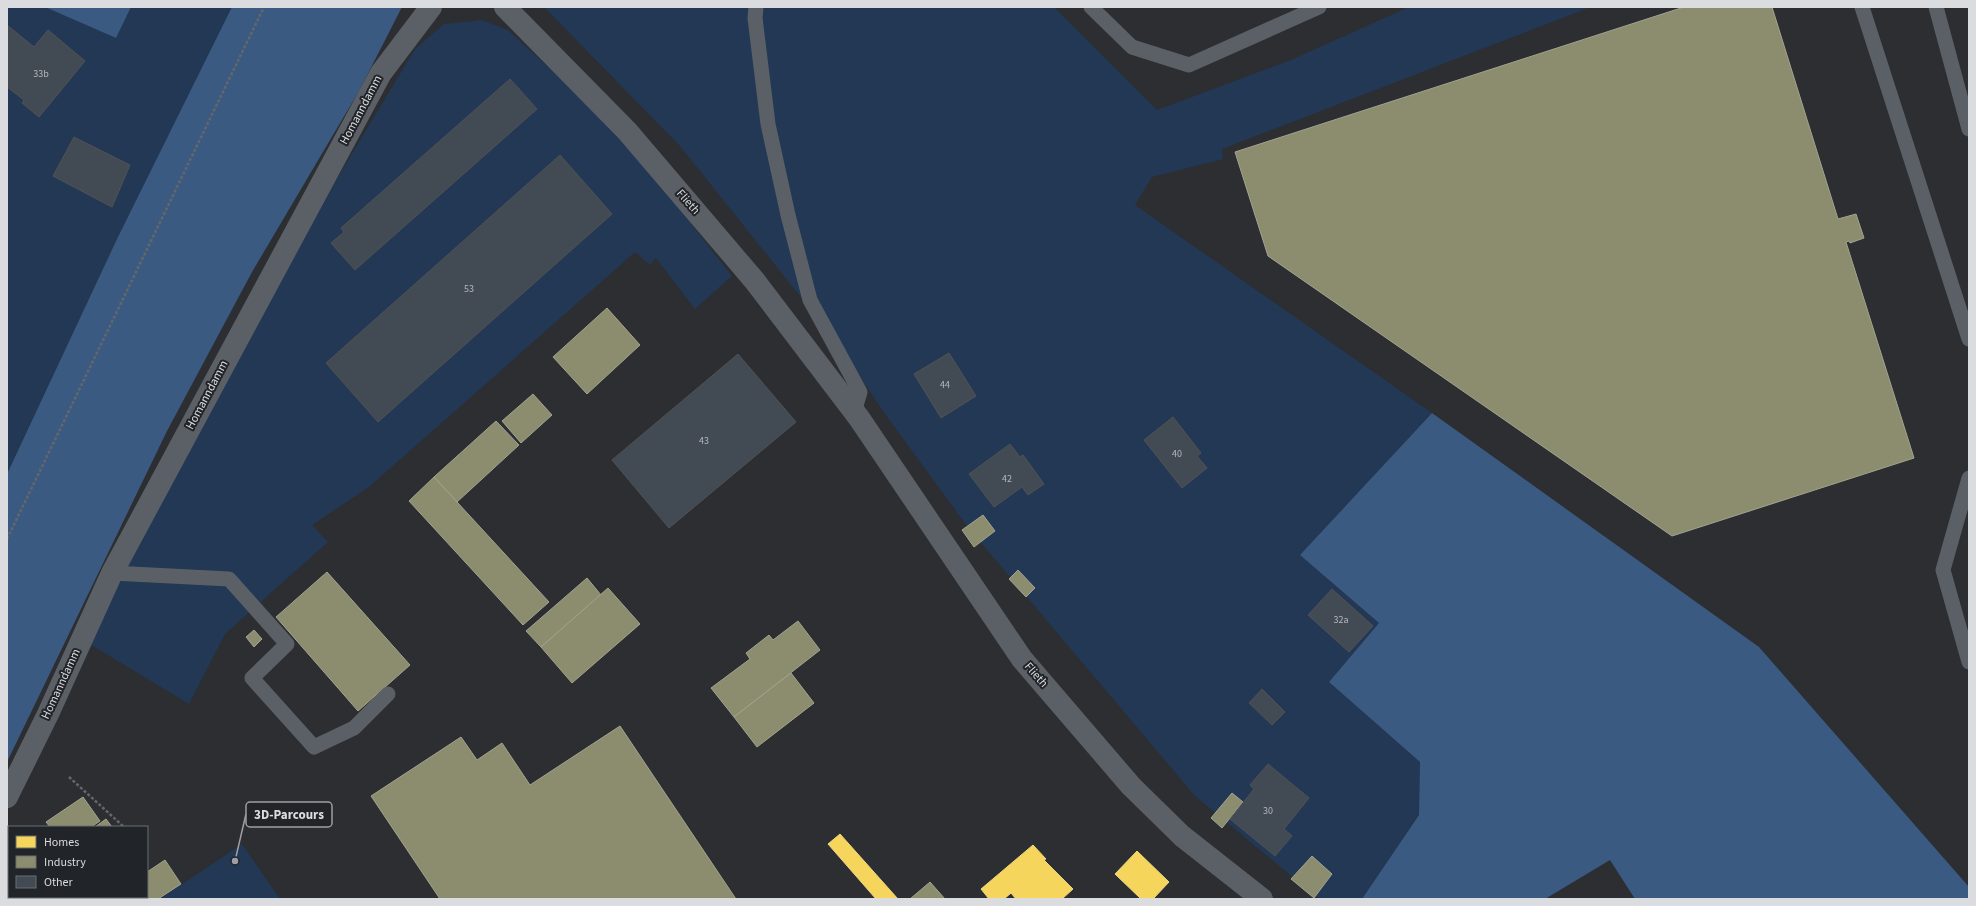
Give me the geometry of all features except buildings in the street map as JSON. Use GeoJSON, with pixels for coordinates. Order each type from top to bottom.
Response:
{"type":"FeatureCollection","features":[{"type":"Feature","properties":{"kind":"street","name":"Homanndamm"},"geometry":{"type":"LineString","coordinates":[[7,797],[48,714],[112,572],[381,73],[431,7]]}},
{"type":"Feature","properties":{"kind":"street","name":"Flieth"},"geometry":{"type":"LineString","coordinates":[[505,7],[638,143],[749,274],[854,412],[1022,659],[1131,786],[1182,836],[1262,899]]}},
{"type":"Feature","properties":{"kind":"lane"},"geometry":{"type":"LineString","coordinates":[[756,7],[755,18],[768,124],[788,214],[810,300],[860,392],[854,412]]}},
{"type":"Feature","properties":{"kind":"lane"},"geometry":{"type":"LineString","coordinates":[[1091,7],[1132,47],[1189,65],[1319,7]]}},
{"type":"Feature","properties":{"kind":"lane"},"geometry":{"type":"LineString","coordinates":[[1862,7],[1969,339]]}},
{"type":"Feature","properties":{"kind":"lane"},"geometry":{"type":"LineString","coordinates":[[1936,7],[1969,129]]}},
{"type":"Feature","properties":{"kind":"lane"},"geometry":{"type":"LineString","coordinates":[[1969,478],[1943,570],[1969,662]]}},
{"type":"Feature","properties":{"kind":"lane"},"geometry":{"type":"LineString","coordinates":[[112,572],[229,579],[287,644],[252,678],[314,747],[354,728],[388,694]]}},
{"type":"Feature","properties":{"kind":"path"},"geometry":{"type":"LineString","coordinates":[[7,539],[264,7]]}},
{"type":"Feature","properties":{"kind":"path"},"geometry":{"type":"LineString","coordinates":[[68,778],[123,826]]}},
{"type":"Feature","properties":{"kind":"shaded area"},"geometry":{"type":"Polygon","coordinates":[[[7,7],[45,7],[116,38],[131,7],[240,7],[117,239],[7,474],[7,7]]]}},
{"type":"Feature","properties":{"kind":"shaded area"},"geometry":{"type":"Polygon","coordinates":[[[45,7],[131,7],[116,38],[45,7]]]}},
{"type":"Feature","properties":{"kind":"shaded area"},"geometry":{"type":"Polygon","coordinates":[[[232,7],[402,7],[359,91],[252,272],[167,431],[7,762],[7,474],[117,239],[232,7]]]}},
{"type":"Feature","properties":{"kind":"shaded area"},"geometry":{"type":"Polygon","coordinates":[[[544,7],[1054,7],[1157,110],[1291,60],[1409,7],[1591,7],[1222,149],[1223,159],[1152,177],[1135,205],[1432,413],[1300,555],[1379,623],[1329,682],[1420,762],[1419,815],[1362,899],[1319,899],[1195,796],[967,526],[885,414],[836,341],[680,146],[544,7]]]}},
{"type":"Feature","properties":{"kind":"shaded area"},"geometry":{"type":"Polygon","coordinates":[[[482,20],[508,30],[621,134],[732,276],[695,309],[656,258],[650,265],[635,252],[369,487],[312,525],[328,542],[225,634],[189,704],[88,643],[207,410],[327,195],[415,49],[444,24],[482,20]]]}},
{"type":"Feature","properties":{"kind":"shaded area"},"geometry":{"type":"Polygon","coordinates":[[[1432,413],[1759,647],[1969,887],[1969,899],[1635,899],[1610,860],[1545,899],[1362,899],[1419,815],[1420,762],[1329,682],[1379,623],[1300,555],[1432,413]]]}},
{"type":"Feature","properties":{"kind":"shaded area"},"geometry":{"type":"Polygon","coordinates":[[[242,844],[280,899],[160,899],[242,844]]]}},
{"type":"Feature","properties":{"kind":"place","name":"3D-Parcours"},"geometry":{"type":"Point","coordinates":[235,861]}}]}
